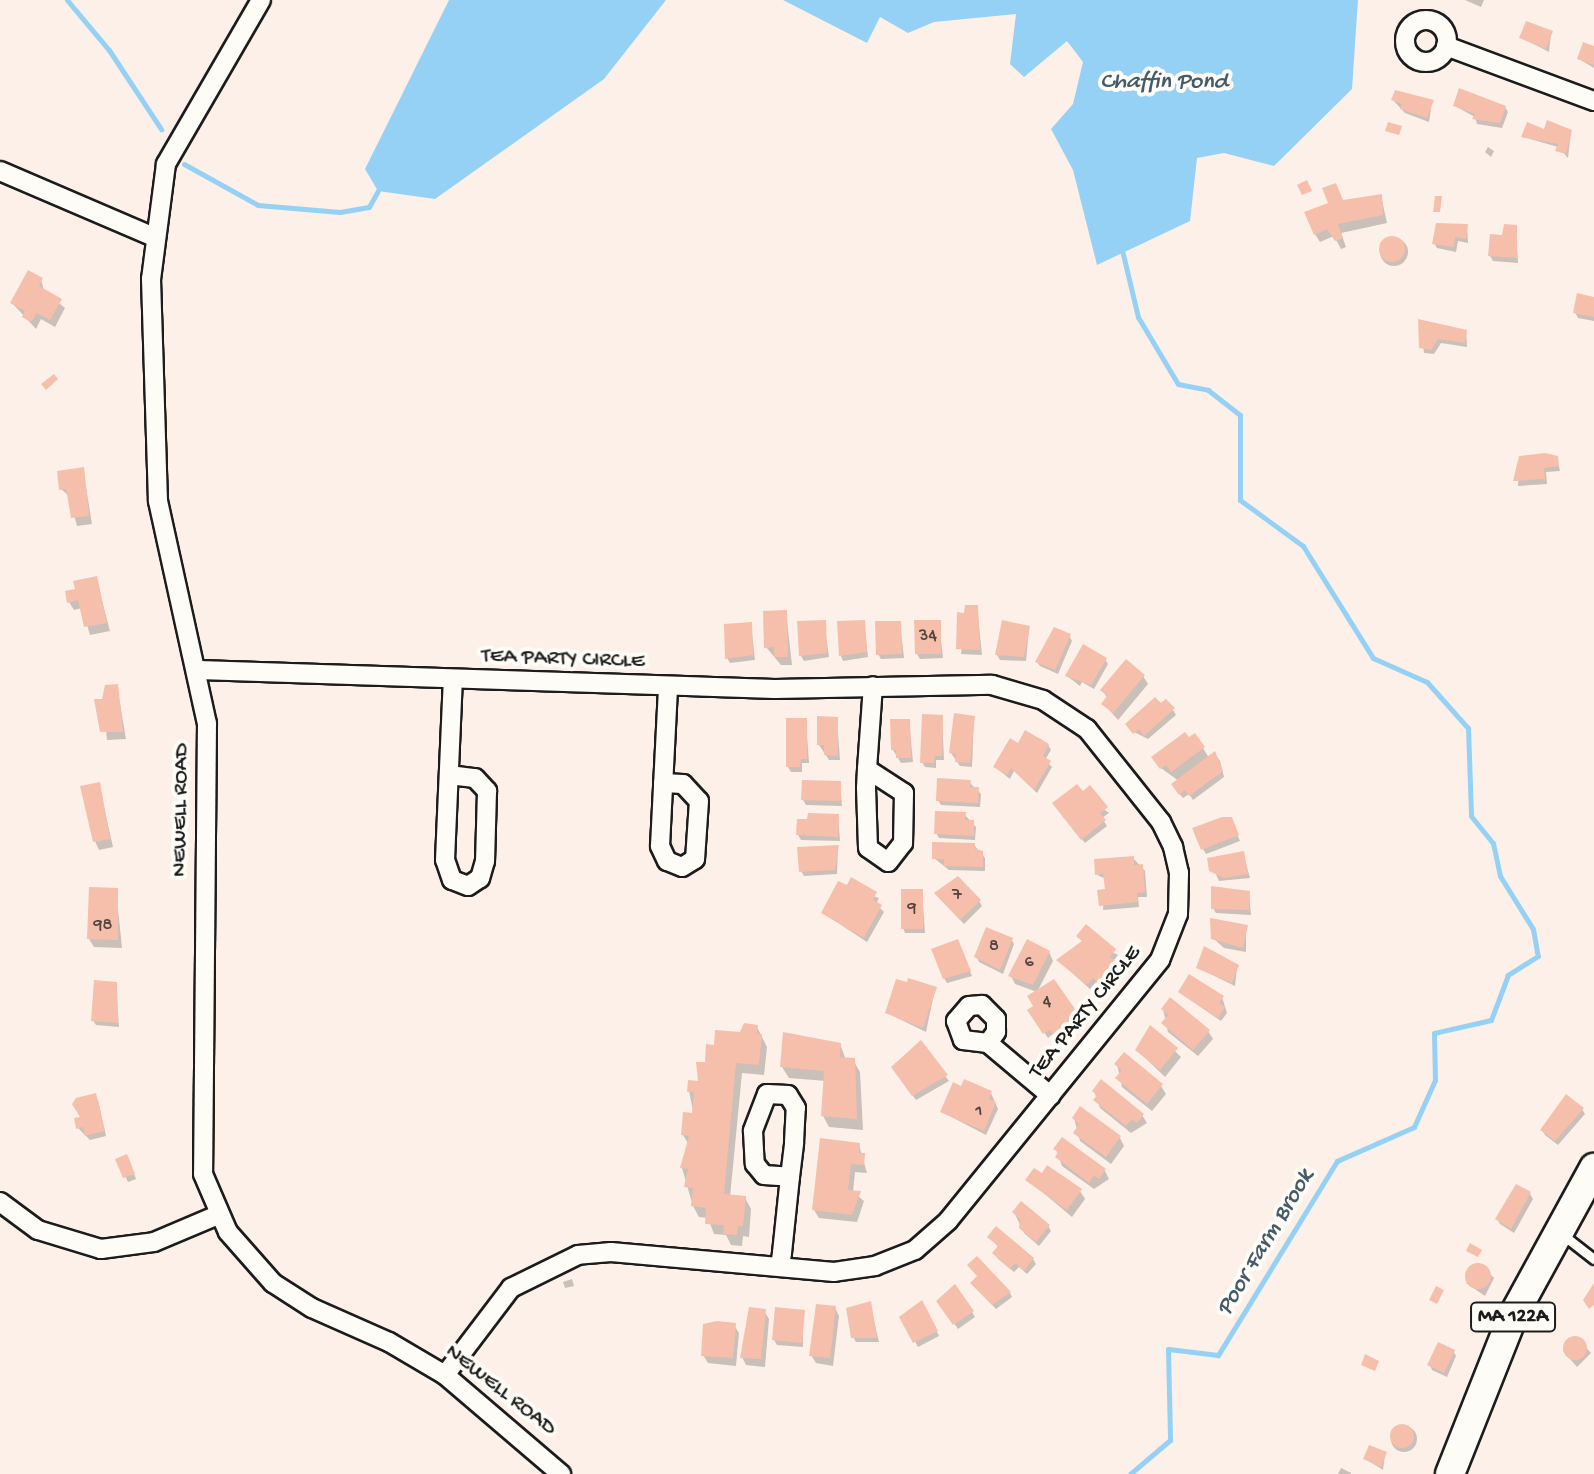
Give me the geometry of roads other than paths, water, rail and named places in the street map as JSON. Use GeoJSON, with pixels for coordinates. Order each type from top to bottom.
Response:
{"type":"FeatureCollection","features":[{"type":"Feature","properties":{"kind":"main road","name":"MA 122A"},"geometry":{"type":"LineString","coordinates":[[1450,1474],[1484,1379],[1557,1231],[1594,1168]]}},
{"type":"Feature","properties":{"kind":"street","name":"NEWELL ROAD"},"geometry":{"type":"LineString","coordinates":[[261,0],[170,153],[159,192],[150,311],[158,501],[169,569],[199,670],[207,723],[203,1174],[218,1215],[256,1267],[293,1297],[389,1342],[445,1375],[561,1474]]}},
{"type":"Feature","properties":{"kind":"street"},"geometry":{"type":"LineString","coordinates":[[1446,46],[1594,101]]}},
{"type":"Feature","properties":{"kind":"street"},"geometry":{"type":"LineString","coordinates":[[0,171],[154,237]]}},
{"type":"Feature","properties":{"kind":"street","name":"TEA PARTY CIRCLE"},"geometry":{"type":"LineString","coordinates":[[199,670],[668,687],[979,684],[1043,700],[1077,720],[1106,749],[1168,835],[1180,888],[1171,938],[1146,980],[948,1221],[915,1250],[848,1272],[611,1252],[560,1260],[511,1288],[445,1375]]}},
{"type":"Feature","properties":{"kind":"street"},"geometry":{"type":"LineString","coordinates":[[449,775],[475,778],[487,791],[485,861],[480,878],[468,886],[452,880],[445,860],[453,680]]}},
{"type":"Feature","properties":{"kind":"street"},"geometry":{"type":"LineString","coordinates":[[867,769],[873,686]]}},
{"type":"Feature","properties":{"kind":"street"},"geometry":{"type":"LineString","coordinates":[[663,783],[668,687]]}},
{"type":"Feature","properties":{"kind":"street"},"geometry":{"type":"LineString","coordinates":[[988,1043],[1051,1096]]}},
{"type":"Feature","properties":{"kind":"street"},"geometry":{"type":"LineString","coordinates":[[780,1267],[790,1177]]}},
{"type":"Feature","properties":{"kind":"street"},"geometry":{"type":"LineString","coordinates":[[0,1202],[38,1230],[101,1249],[154,1242],[218,1215]]}},
{"type":"Feature","properties":{"kind":"lane"},"geometry":{"type":"LineString","coordinates":[[1557,1231],[1594,1259]]}},
{"type":"Feature","properties":{"kind":"water"},"geometry":{"type":"Polygon","coordinates":[[[449,0],[666,0],[604,79],[435,199],[378,191],[365,169],[449,0]]]}},
{"type":"Feature","properties":{"kind":"water","name":"Chaffin Pond"},"geometry":{"type":"Polygon","coordinates":[[[783,0],[1358,0],[1352,89],[1274,166],[1224,153],[1197,158],[1190,221],[1097,265],[1073,170],[1051,129],[1073,104],[1083,62],[1067,41],[1024,77],[1010,64],[1016,14],[934,22],[908,33],[880,17],[867,43],[783,0]]]}},
{"type":"Feature","properties":{"kind":"waterway"},"geometry":{"type":"LineString","coordinates":[[67,0],[109,50],[161,129]]}},
{"type":"Feature","properties":{"kind":"waterway"},"geometry":{"type":"LineString","coordinates":[[184,164],[258,205],[340,212],[369,207],[380,187]]}},
{"type":"Feature","properties":{"kind":"waterway","name":"Poor Farm Brook"},"geometry":{"type":"LineString","coordinates":[[1122,250],[1138,317],[1178,384],[1208,390],[1240,415],[1240,500],[1303,546],[1373,658],[1427,682],[1468,728],[1471,816],[1493,843],[1500,876],[1533,929],[1538,956],[1508,975],[1491,1020],[1434,1033],[1435,1080],[1414,1127],[1337,1161],[1218,1355],[1168,1349],[1170,1440],[1130,1474]]}}]}
